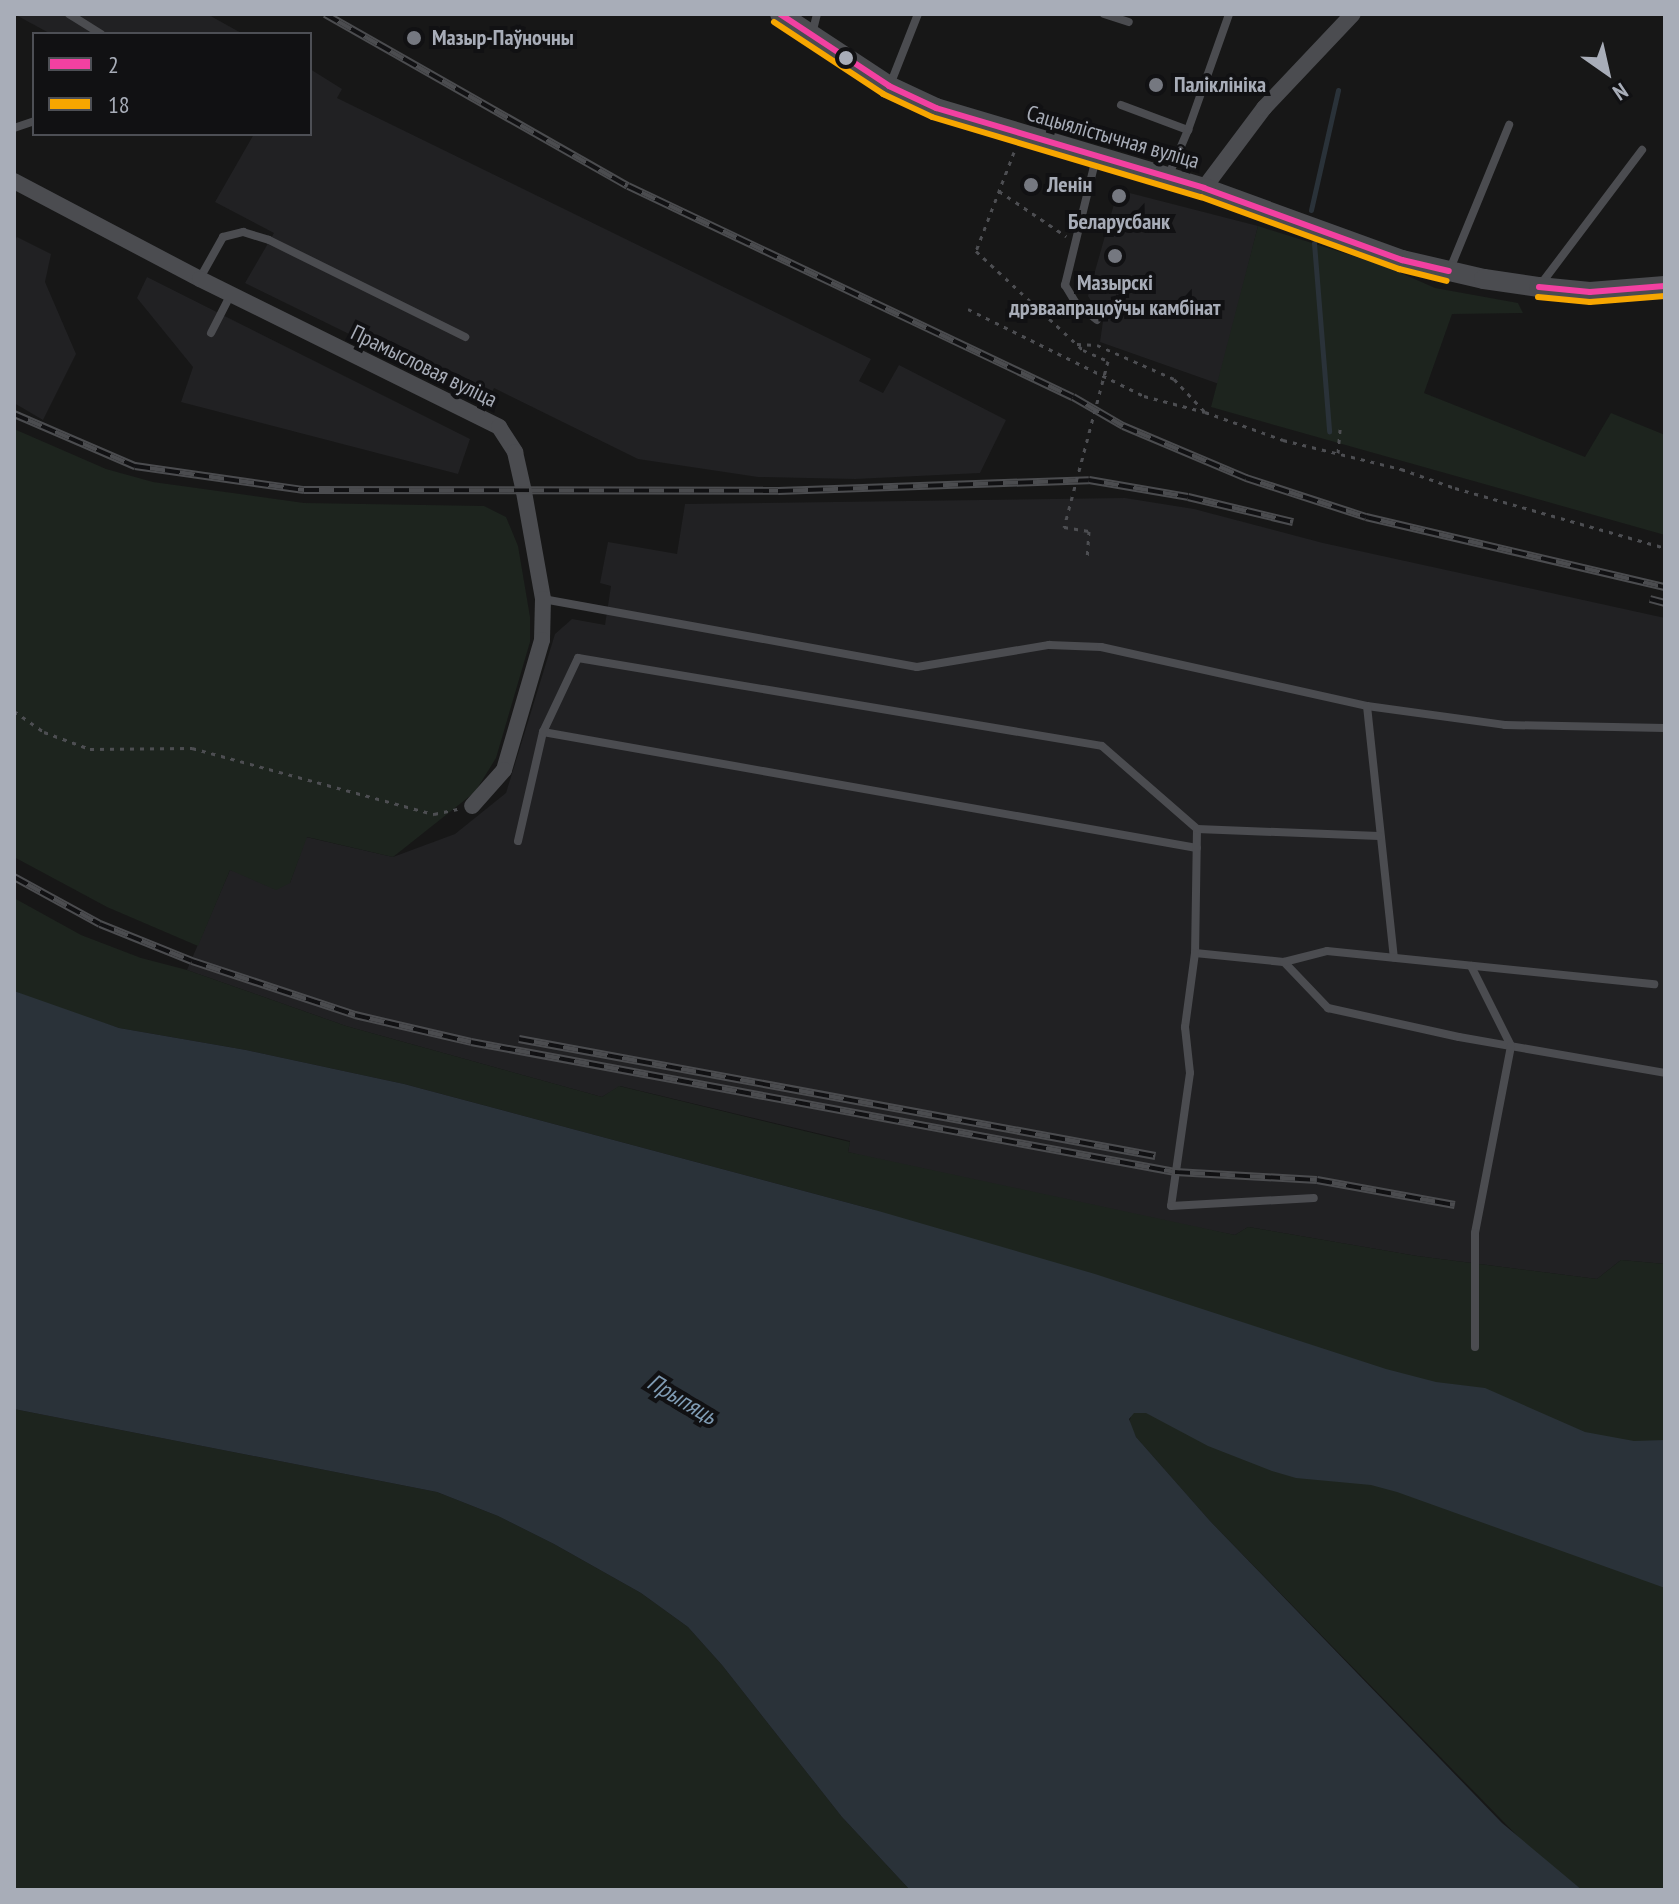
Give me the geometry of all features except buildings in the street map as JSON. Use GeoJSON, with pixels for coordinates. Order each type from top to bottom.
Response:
{"type":"FeatureCollection","features":[{"type":"Feature","properties":{"kind":"street","name":"Сацыялістычная вуліца"},"geometry":{"type":"LineString","coordinates":[[780,14],[889,86],[936,108],[1021,136],[1204,188],[1402,260],[1539,287],[1590,292],[1665,286]]}},
{"type":"Feature","properties":{"kind":"street"},"geometry":{"type":"LineString","coordinates":[[1204,188],[1264,108],[1353,14]]}},
{"type":"Feature","properties":{"kind":"street","name":"Прамысловая вуліца"},"geometry":{"type":"LineString","coordinates":[[14,181],[200,279],[499,427],[515,452],[543,599],[542,640],[504,770],[472,806]]}},
{"type":"Feature","properties":{"kind":"lane"},"geometry":{"type":"LineString","coordinates":[[69,14],[98,32]]}},
{"type":"Feature","properties":{"kind":"lane"},"geometry":{"type":"LineString","coordinates":[[812,35],[817,14]]}},
{"type":"Feature","properties":{"kind":"lane"},"geometry":{"type":"LineString","coordinates":[[889,86],[918,14]]}},
{"type":"Feature","properties":{"kind":"lane"},"geometry":{"type":"LineString","coordinates":[[1104,14],[1129,22]]}},
{"type":"Feature","properties":{"kind":"lane"},"geometry":{"type":"LineString","coordinates":[[1168,178],[1229,14]]}},
{"type":"Feature","properties":{"kind":"lane"},"geometry":{"type":"LineString","coordinates":[[1121,105],[1188,130]]}},
{"type":"Feature","properties":{"kind":"lane"},"geometry":{"type":"LineString","coordinates":[[1449,271],[1509,125]]}},
{"type":"Feature","properties":{"kind":"lane"},"geometry":{"type":"LineString","coordinates":[[1539,287],[1642,150]]}},
{"type":"Feature","properties":{"kind":"lane"},"geometry":{"type":"LineString","coordinates":[[1096,157],[1065,285],[1076,303],[1097,320]]}},
{"type":"Feature","properties":{"kind":"lane"},"geometry":{"type":"LineString","coordinates":[[200,279],[223,237],[243,232],[269,240],[465,337]]}},
{"type":"Feature","properties":{"kind":"lane"},"geometry":{"type":"LineString","coordinates":[[211,333],[231,294]]}},
{"type":"Feature","properties":{"kind":"lane"},"geometry":{"type":"LineString","coordinates":[[543,599],[607,608],[917,667],[1049,645],[1101,647],[1367,706],[1505,725],[1665,728]]}},
{"type":"Feature","properties":{"kind":"lane"},"geometry":{"type":"LineString","coordinates":[[518,841],[543,732],[578,658],[1102,746],[1197,829],[1379,836]]}},
{"type":"Feature","properties":{"kind":"lane"},"geometry":{"type":"LineString","coordinates":[[1367,706],[1394,958]]}},
{"type":"Feature","properties":{"kind":"lane"},"geometry":{"type":"LineString","coordinates":[[543,732],[1197,848]]}},
{"type":"Feature","properties":{"kind":"lane"},"geometry":{"type":"LineString","coordinates":[[1197,829],[1195,953],[1185,1027],[1190,1073],[1171,1206],[1314,1198]]}},
{"type":"Feature","properties":{"kind":"lane"},"geometry":{"type":"LineString","coordinates":[[1195,953],[1284,962],[1327,951],[1654,984]]}},
{"type":"Feature","properties":{"kind":"lane"},"geometry":{"type":"LineString","coordinates":[[1284,962],[1328,1008],[1511,1046],[1665,1073]]}},
{"type":"Feature","properties":{"kind":"lane"},"geometry":{"type":"LineString","coordinates":[[1471,966],[1511,1046],[1475,1233],[1475,1347]]}},
{"type":"Feature","properties":{"kind":"path"},"geometry":{"type":"LineString","coordinates":[[1021,136],[976,251],[1083,350],[1108,361],[1064,527],[1089,531],[1087,560]]}},
{"type":"Feature","properties":{"kind":"path"},"geometry":{"type":"LineString","coordinates":[[999,191],[1075,242]]}},
{"type":"Feature","properties":{"kind":"path"},"geometry":{"type":"LineString","coordinates":[[968,309],[1144,396],[1205,412],[1283,440],[1338,453],[1665,548]]}},
{"type":"Feature","properties":{"kind":"path"},"geometry":{"type":"LineString","coordinates":[[1077,344],[1097,345],[1174,379],[1205,412]]}},
{"type":"Feature","properties":{"kind":"path"},"geometry":{"type":"LineString","coordinates":[[1338,453],[1340,429]]}},
{"type":"Feature","properties":{"kind":"path"},"geometry":{"type":"LineString","coordinates":[[14,711],[44,732],[90,749],[192,748],[434,814],[472,806]]}},
{"type":"Feature","properties":{"kind":"shaded area"},"geometry":{"type":"Polygon","coordinates":[[[14,14],[207,14],[239,32],[47,32],[14,14]]]}},
{"type":"Feature","properties":{"kind":"shaded area"},"geometry":{"type":"Polygon","coordinates":[[[312,70],[342,89],[337,98],[871,359],[859,381],[883,393],[899,365],[1006,420],[980,473],[855,479],[758,477],[638,459],[494,388],[491,395],[438,370],[435,376],[245,283],[274,233],[215,202],[253,136],[312,136],[312,70]]]}},
{"type":"Feature","properties":{"kind":"shaded area"},"geometry":{"type":"Polygon","coordinates":[[[1118,190],[1258,226],[1219,384],[1100,342],[1103,321],[1088,296],[1118,190]]]}},
{"type":"Feature","properties":{"kind":"shaded area"},"geometry":{"type":"Polygon","coordinates":[[[1258,226],[1385,266],[1435,288],[1518,303],[1523,313],[1452,314],[1424,393],[1585,457],[1611,413],[1665,435],[1665,535],[1211,407],[1258,226]]]}},
{"type":"Feature","properties":{"kind":"shaded area"},"geometry":{"type":"Polygon","coordinates":[[[17,237],[51,254],[45,282],[76,354],[43,420],[14,403],[14,241],[17,237]]]}},
{"type":"Feature","properties":{"kind":"shaded area"},"geometry":{"type":"Polygon","coordinates":[[[147,277],[470,439],[458,474],[181,402],[193,367],[137,298],[147,277]]]}},
{"type":"Feature","properties":{"kind":"shaded area"},"geometry":{"type":"Polygon","coordinates":[[[14,429],[106,469],[153,482],[304,503],[484,506],[506,517],[518,546],[530,617],[530,642],[496,758],[475,792],[393,857],[307,837],[290,883],[276,890],[230,870],[198,946],[107,907],[14,857],[14,429]]]}},
{"type":"Feature","properties":{"kind":"shaded area"},"geometry":{"type":"Polygon","coordinates":[[[1125,498],[1194,509],[1323,543],[1665,618],[1665,1264],[1621,1260],[1597,1279],[1417,1256],[1248,1227],[1235,1235],[972,1184],[848,1152],[850,1141],[620,1086],[602,1097],[346,1026],[187,970],[230,870],[290,883],[306,837],[393,857],[455,834],[506,793],[555,634],[572,619],[605,625],[611,586],[600,583],[608,542],[677,554],[685,504],[1125,498]]]}},
{"type":"Feature","properties":{"kind":"shaded area"},"geometry":{"type":"Polygon","coordinates":[[[14,898],[81,935],[346,1026],[602,1097],[619,1086],[850,1142],[848,1152],[1235,1235],[1248,1227],[1417,1256],[1597,1279],[1621,1260],[1665,1264],[1665,1890],[1582,1890],[1535,1854],[1210,1521],[1136,1437],[1129,1423],[1131,1416],[875,1210],[404,1084],[246,1050],[119,1028],[44,1004],[14,991],[14,898]]]}},
{"type":"Feature","properties":{"kind":"shaded area"},"geometry":{"type":"Polygon","coordinates":[[[14,1409],[437,1492],[498,1516],[554,1544],[641,1593],[688,1627],[722,1665],[842,1817],[910,1890],[14,1890],[14,1409]]]}},
{"type":"Feature","properties":{"kind":"water","name":"Прыпяць"},"geometry":{"type":"Polygon","coordinates":[[[14,991],[119,1028],[246,1050],[404,1084],[875,1210],[1095,1274],[1386,1369],[1436,1382],[1485,1388],[1585,1432],[1634,1441],[1665,1440],[1665,1588],[1397,1492],[1371,1485],[1296,1478],[1208,1446],[1146,1413],[1134,1413],[1129,1419],[1136,1437],[1210,1521],[1502,1823],[1582,1890],[910,1890],[842,1817],[722,1665],[688,1627],[641,1593],[554,1544],[498,1516],[437,1492],[14,1409],[14,991]]]}},
{"type":"Feature","properties":{"kind":"waterway"},"geometry":{"type":"LineString","coordinates":[[1311,210],[1338,90]]}},
{"type":"Feature","properties":{"kind":"waterway"},"geometry":{"type":"LineString","coordinates":[[1314,243],[1329,431]]}},
{"type":"Feature","properties":{"kind":"railway"},"geometry":{"type":"LineString","coordinates":[[325,14],[628,186],[1073,397],[1123,426],[1246,478],[1366,517],[1665,587]]}},
{"type":"Feature","properties":{"kind":"railway"},"geometry":{"type":"LineString","coordinates":[[14,414],[135,466],[304,490],[778,491],[1089,480],[1188,497],[1293,522]]}},
{"type":"Feature","properties":{"kind":"railway"},"geometry":{"type":"LineString","coordinates":[[1650,599],[1665,603]]}},
{"type":"Feature","properties":{"kind":"railway"},"geometry":{"type":"LineString","coordinates":[[14,877],[100,924],[192,961],[355,1015],[471,1042],[1175,1172],[1317,1180],[1455,1205]]}},
{"type":"Feature","properties":{"kind":"railway"},"geometry":{"type":"LineString","coordinates":[[519,1039],[1155,1156]]}},
{"type":"Feature","properties":{"kind":"transit line","name":"2"},"geometry":{"type":"LineString","coordinates":[[780,14],[889,86],[936,108],[1204,188],[1402,260],[1449,271]]}},
{"type":"Feature","properties":{"kind":"transit line","name":"18"},"geometry":{"type":"LineString","coordinates":[[774,22],[883,94],[932,117],[1201,197],[1399,269],[1447,281]]}},
{"type":"Feature","properties":{"kind":"transit line","name":"2"},"geometry":{"type":"LineString","coordinates":[[1539,287],[1590,292],[1665,286]]}},
{"type":"Feature","properties":{"kind":"transit line","name":"18"},"geometry":{"type":"LineString","coordinates":[[1538,297],[1590,302],[1665,296]]}},
{"type":"Feature","properties":{"kind":"place","name":"Мазыр-Паўночны"},"geometry":{"type":"Point","coordinates":[414,38]}},
{"type":"Feature","properties":{"kind":"place","name":"Паліклініка"},"geometry":{"type":"Point","coordinates":[1156,85]}},
{"type":"Feature","properties":{"kind":"place","name":"Ленін"},"geometry":{"type":"Point","coordinates":[1031,185]}},
{"type":"Feature","properties":{"kind":"place","name":"Беларусбанк"},"geometry":{"type":"Point","coordinates":[1119,196]}},
{"type":"Feature","properties":{"kind":"place","name":"Мазырскі дрэваапрацоўчы камбінат"},"geometry":{"type":"Point","coordinates":[1115,256]}}]}
